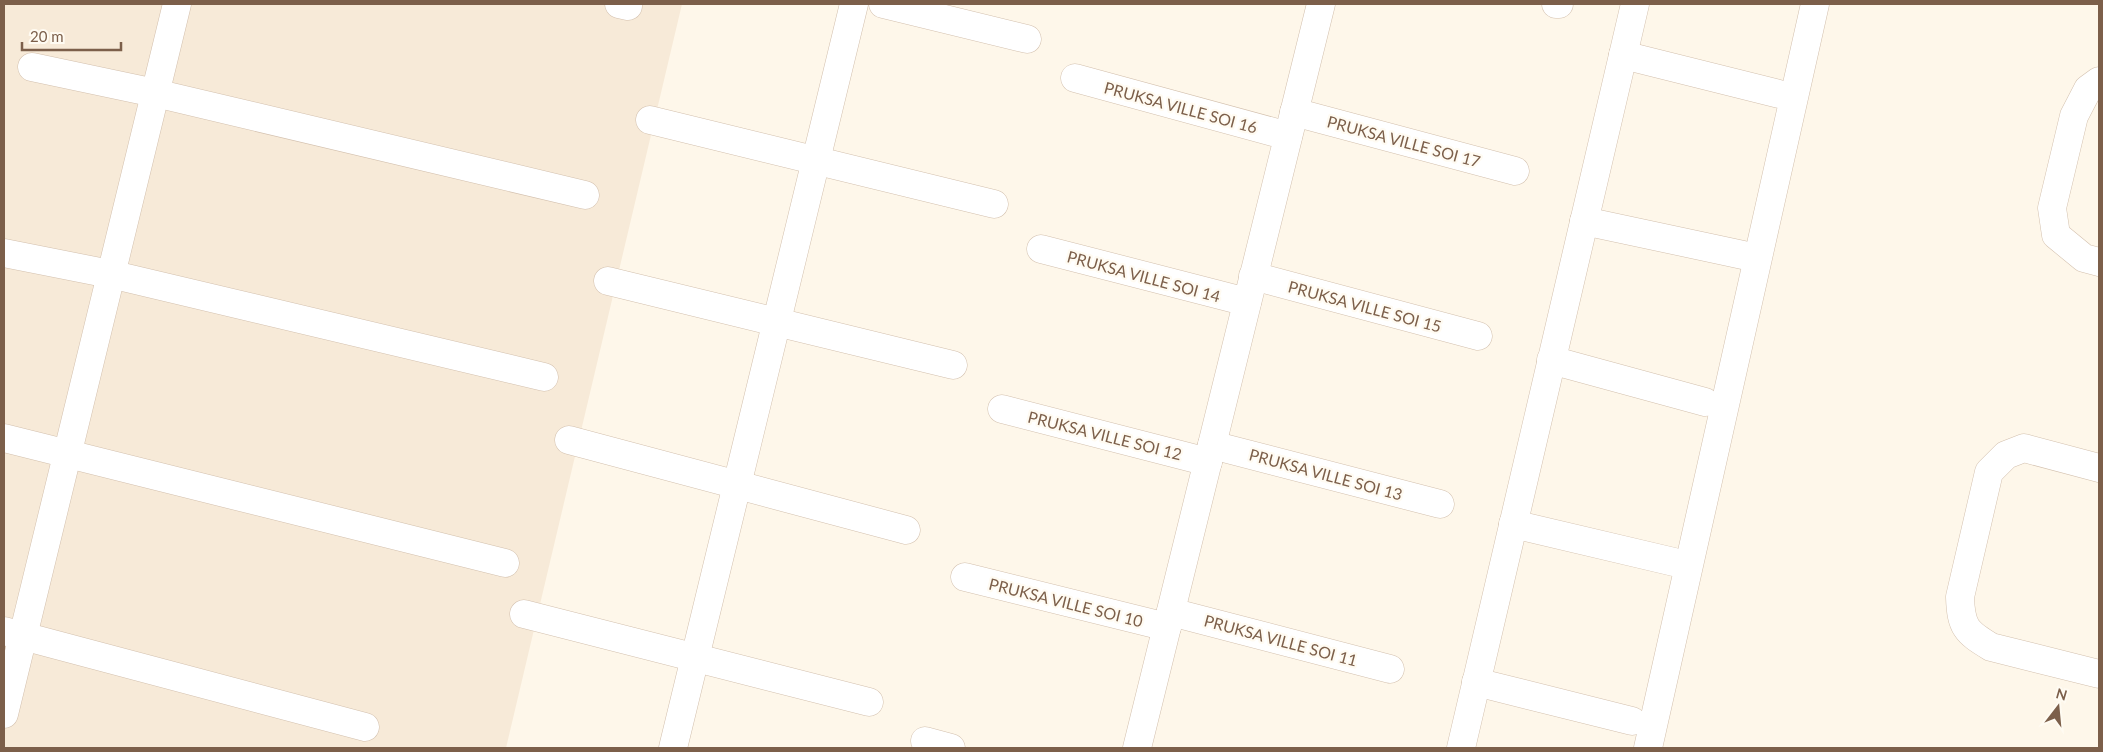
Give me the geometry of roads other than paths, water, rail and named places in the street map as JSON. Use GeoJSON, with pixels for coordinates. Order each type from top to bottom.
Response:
{"type":"FeatureCollection","features":[{"type":"Feature","properties":{"kind":"street"},"geometry":{"type":"LineString","coordinates":[[4,714],[13,633],[66,455],[177,4]]}},
{"type":"Feature","properties":{"kind":"street"},"geometry":{"type":"LineString","coordinates":[[672,748],[854,4]]}},
{"type":"Feature","properties":{"kind":"street"},"geometry":{"type":"LineString","coordinates":[[883,4],[1027,39]]}},
{"type":"Feature","properties":{"kind":"street"},"geometry":{"type":"LineString","coordinates":[[1137,748],[1321,4]]}},
{"type":"Feature","properties":{"kind":"street"},"geometry":{"type":"LineString","coordinates":[[1461,748],[1635,4]]}},
{"type":"Feature","properties":{"kind":"street"},"geometry":{"type":"LineString","coordinates":[[1648,748],[1815,4]]}},
{"type":"Feature","properties":{"kind":"street"},"geometry":{"type":"LineString","coordinates":[[1622,55],[1779,94]]}},
{"type":"Feature","properties":{"kind":"street"},"geometry":{"type":"LineString","coordinates":[[32,67],[585,195]]}},
{"type":"Feature","properties":{"kind":"street","name":"PRUKSA VILLE SOI 16"},"geometry":{"type":"LineString","coordinates":[[1075,78],[1291,124]]}},
{"type":"Feature","properties":{"kind":"street"},"geometry":{"type":"LineString","coordinates":[[2099,80],[2088,89],[2074,116],[2052,208],[2056,235],[2084,258],[2099,262]]}},
{"type":"Feature","properties":{"kind":"street"},"geometry":{"type":"LineString","coordinates":[[650,120],[994,204]]}},
{"type":"Feature","properties":{"kind":"street","name":"PRUKSA VILLE SOI 17"},"geometry":{"type":"LineString","coordinates":[[1291,124],[1515,171]]}},
{"type":"Feature","properties":{"kind":"street"},"geometry":{"type":"LineString","coordinates":[[1584,221],[1743,255]]}},
{"type":"Feature","properties":{"kind":"street","name":"PRUKSA VILLE SOI 14"},"geometry":{"type":"LineString","coordinates":[[1041,249],[1247,302]]}},
{"type":"Feature","properties":{"kind":"street"},"geometry":{"type":"LineString","coordinates":[[4,252],[110,274],[544,377]]}},
{"type":"Feature","properties":{"kind":"street","name":"PRUKSA VILLE SOI 15"},"geometry":{"type":"LineString","coordinates":[[1253,276],[1478,336]]}},
{"type":"Feature","properties":{"kind":"street"},"geometry":{"type":"LineString","coordinates":[[608,281],[953,365]]}},
{"type":"Feature","properties":{"kind":"street"},"geometry":{"type":"LineString","coordinates":[[1551,360],[1705,402]]}},
{"type":"Feature","properties":{"kind":"street","name":"PRUKSA VILLE SOI 12"},"geometry":{"type":"LineString","coordinates":[[1002,409],[1210,453]]}},
{"type":"Feature","properties":{"kind":"street"},"geometry":{"type":"LineString","coordinates":[[4,438],[505,563]]}},
{"type":"Feature","properties":{"kind":"street"},"geometry":{"type":"LineString","coordinates":[[569,440],[906,530]]}},
{"type":"Feature","properties":{"kind":"street"},"geometry":{"type":"LineString","coordinates":[[2099,468],[2024,448],[2006,455],[1990,472],[1960,597],[1960,610],[1964,625],[1976,637],[1991,647],[2099,674]]}},
{"type":"Feature","properties":{"kind":"street","name":"PRUKSA VILLE SOI 13"},"geometry":{"type":"LineString","coordinates":[[1210,453],[1440,504]]}},
{"type":"Feature","properties":{"kind":"street"},"geometry":{"type":"LineString","coordinates":[[1513,524],[1674,562]]}},
{"type":"Feature","properties":{"kind":"street","name":"PRUKSA VILLE SOI 10"},"geometry":{"type":"LineString","coordinates":[[965,577],[1169,619]]}},
{"type":"Feature","properties":{"kind":"street"},"geometry":{"type":"LineString","coordinates":[[524,614],[869,702]]}},
{"type":"Feature","properties":{"kind":"street","name":"PRUKSA VILLE SOI 11"},"geometry":{"type":"LineString","coordinates":[[1169,619],[1390,669]]}},
{"type":"Feature","properties":{"kind":"street"},"geometry":{"type":"LineString","coordinates":[[13,633],[365,727]]}},
{"type":"Feature","properties":{"kind":"street"},"geometry":{"type":"LineString","coordinates":[[1476,682],[1632,721]]}},
{"type":"Feature","properties":{"kind":"street"},"geometry":{"type":"LineString","coordinates":[[925,742],[951,748]]}}]}
